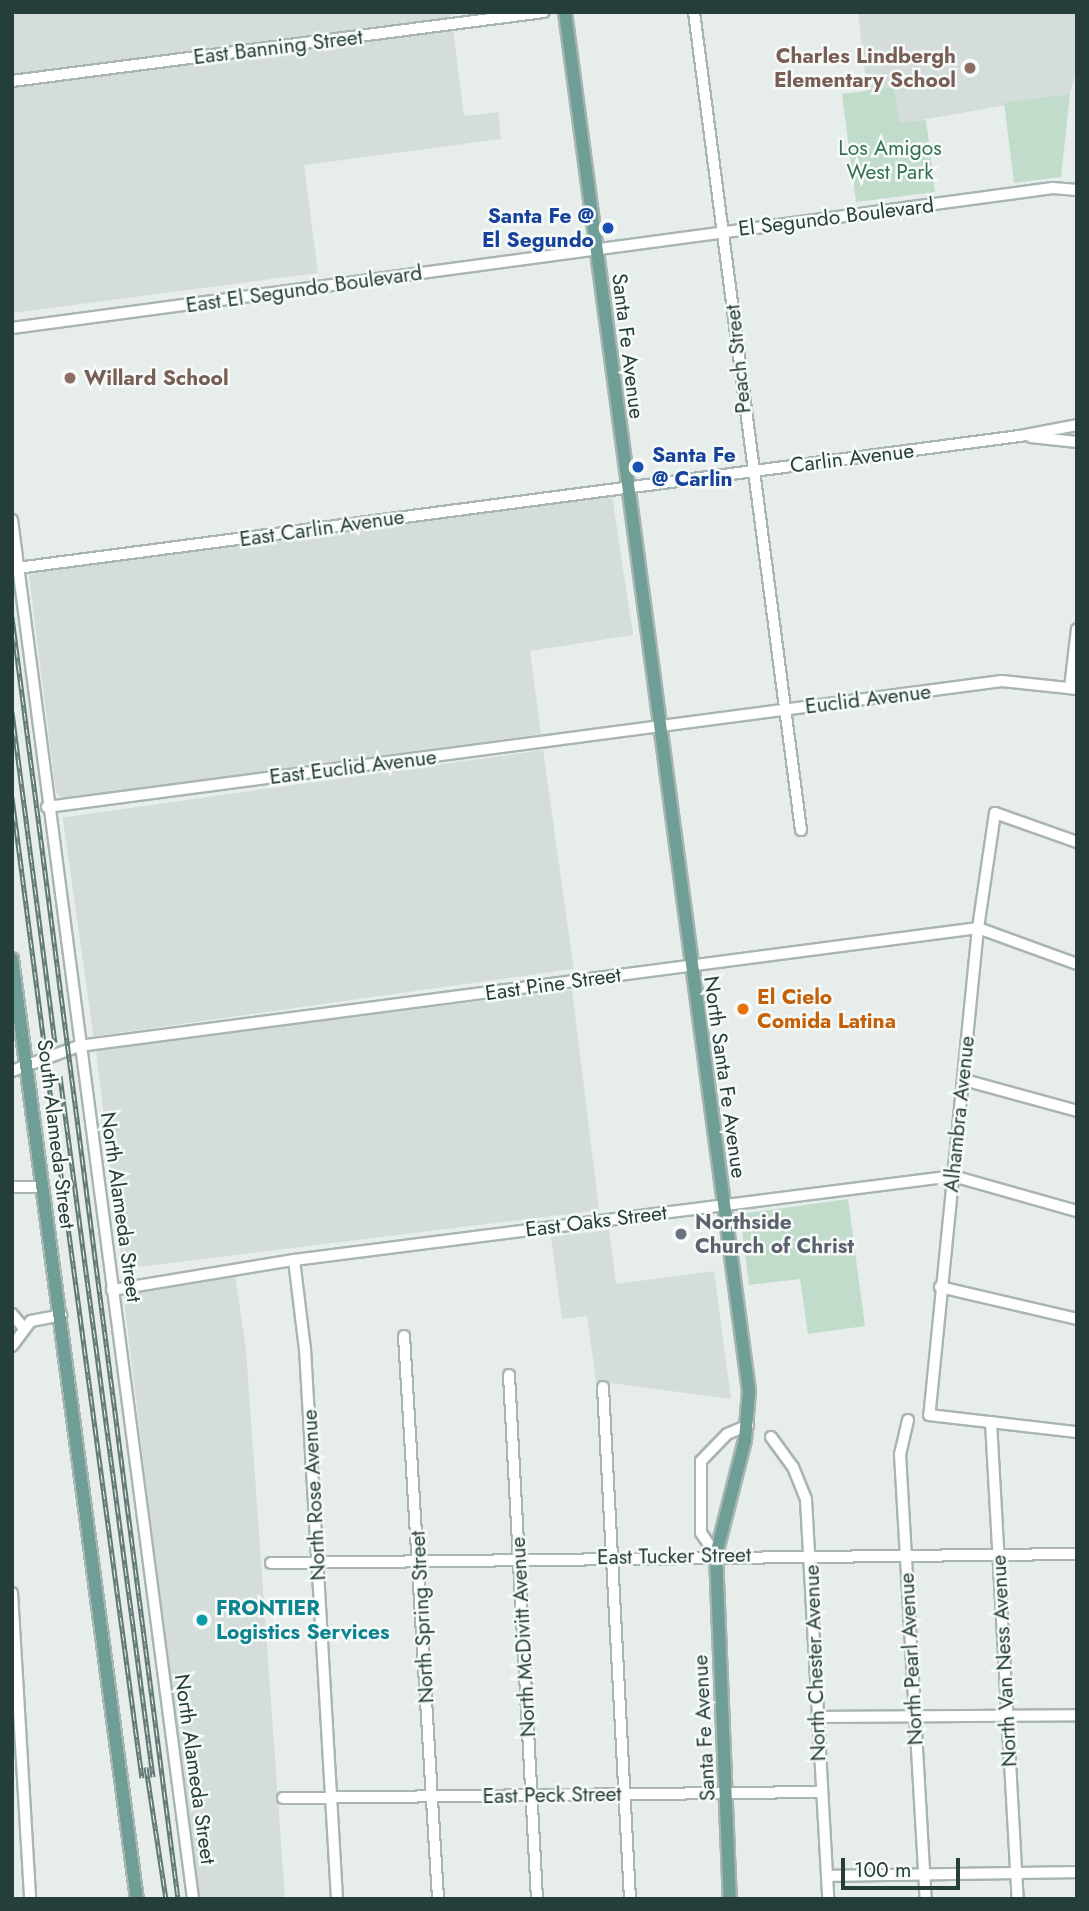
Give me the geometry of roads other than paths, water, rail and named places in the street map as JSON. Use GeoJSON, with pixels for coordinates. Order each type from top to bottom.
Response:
{"type":"FeatureCollection","features":[{"type":"Feature","properties":{"kind":"main road","name":"Santa Fe Avenue"},"geometry":{"type":"LineString","coordinates":[[565,12],[659,727]]}},
{"type":"Feature","properties":{"kind":"main road","name":"North Santa Fe Avenue"},"geometry":{"type":"LineString","coordinates":[[659,727],[749,1391],[748,1424],[716,1555]]}},
{"type":"Feature","properties":{"kind":"main road","name":"South Alameda Street"},"geometry":{"type":"LineString","coordinates":[[12,959],[61,1315]]}},
{"type":"Feature","properties":{"kind":"main road"},"geometry":{"type":"LineString","coordinates":[[61,1315],[137,1899]]}},
{"type":"Feature","properties":{"kind":"main road","name":"Santa Fe Avenue"},"geometry":{"type":"LineString","coordinates":[[716,1555],[728,1794],[730,1899]]}},
{"type":"Feature","properties":{"kind":"street","name":"East Banning Street"},"geometry":{"type":"LineString","coordinates":[[12,81],[544,12]]}},
{"type":"Feature","properties":{"kind":"street","name":"Peach Street"},"geometry":{"type":"LineString","coordinates":[[694,12],[801,830]]}},
{"type":"Feature","properties":{"kind":"street","name":"El Segundo Boulevard"},"geometry":{"type":"LineString","coordinates":[[596,248],[1053,188],[1077,190]]}},
{"type":"Feature","properties":{"kind":"street","name":"East El Segundo Boulevard"},"geometry":{"type":"LineString","coordinates":[[12,328],[596,248]]}},
{"type":"Feature","properties":{"kind":"street","name":"Carlin Avenue"},"geometry":{"type":"LineString","coordinates":[[627,487],[1020,436],[1077,425]]}},
{"type":"Feature","properties":{"kind":"street"},"geometry":{"type":"LineString","coordinates":[[1020,436],[1077,442]]}},
{"type":"Feature","properties":{"kind":"street","name":"East Carlin Avenue"},"geometry":{"type":"LineString","coordinates":[[17,568],[627,487]]}},
{"type":"Feature","properties":{"kind":"street","name":"North Alameda Street"},"geometry":{"type":"LineString","coordinates":[[12,520],[47,807],[193,1899]]}},
{"type":"Feature","properties":{"kind":"street"},"geometry":{"type":"LineString","coordinates":[[1073,689],[1077,629]]}},
{"type":"Feature","properties":{"kind":"street","name":"Euclid Avenue"},"geometry":{"type":"LineString","coordinates":[[659,727],[1002,681],[1073,689]]}},
{"type":"Feature","properties":{"kind":"street","name":"East Euclid Avenue"},"geometry":{"type":"LineString","coordinates":[[47,807],[659,727]]}},
{"type":"Feature","properties":{"kind":"street","name":"Alhambra Avenue"},"geometry":{"type":"LineString","coordinates":[[991,1422],[929,1415],[978,928],[995,813],[1077,842]]}},
{"type":"Feature","properties":{"kind":"street","name":"East Pine Street"},"geometry":{"type":"LineString","coordinates":[[12,1071],[79,1046],[978,928],[1077,964]]}},
{"type":"Feature","properties":{"kind":"street"},"geometry":{"type":"LineString","coordinates":[[964,1080],[1077,1111]]}},
{"type":"Feature","properties":{"kind":"street","name":"East Oaks Street"},"geometry":{"type":"LineString","coordinates":[[112,1290],[294,1260],[953,1176],[1077,1211]]}},
{"type":"Feature","properties":{"kind":"street"},"geometry":{"type":"LineString","coordinates":[[12,1187],[42,1187]]}},
{"type":"Feature","properties":{"kind":"street","name":"North Rose Avenue"},"geometry":{"type":"LineString","coordinates":[[294,1260],[305,1349],[337,1899]]}},
{"type":"Feature","properties":{"kind":"street"},"geometry":{"type":"LineString","coordinates":[[940,1287],[1077,1319]]}},
{"type":"Feature","properties":{"kind":"street"},"geometry":{"type":"LineString","coordinates":[[12,1314],[23,1327]]}},
{"type":"Feature","properties":{"kind":"street"},"geometry":{"type":"LineString","coordinates":[[12,1346],[23,1327],[61,1315]]}},
{"type":"Feature","properties":{"kind":"street","name":"North Spring Street"},"geometry":{"type":"LineString","coordinates":[[404,1336],[438,1899]]}},
{"type":"Feature","properties":{"kind":"street","name":"North McDivitt Avenue"},"geometry":{"type":"LineString","coordinates":[[509,1375],[537,1899]]}},
{"type":"Feature","properties":{"kind":"street"},"geometry":{"type":"LineString","coordinates":[[603,1387],[630,1899]]}},
{"type":"Feature","properties":{"kind":"street","name":"North Pearl Avenue"},"geometry":{"type":"LineString","coordinates":[[908,1420],[900,1454],[926,1899]]}},
{"type":"Feature","properties":{"kind":"street"},"geometry":{"type":"LineString","coordinates":[[991,1422],[1077,1433]]}},
{"type":"Feature","properties":{"kind":"street","name":"North Van Ness Avenue"},"geometry":{"type":"LineString","coordinates":[[991,1422],[1018,1899]]}},
{"type":"Feature","properties":{"kind":"street"},"geometry":{"type":"LineString","coordinates":[[716,1555],[701,1533],[701,1461],[727,1434],[748,1424]]}},
{"type":"Feature","properties":{"kind":"street","name":"North Chester Avenue"},"geometry":{"type":"LineString","coordinates":[[771,1437],[801,1483],[811,1555],[820,1792],[828,1899]]}},
{"type":"Feature","properties":{"kind":"street","name":"East Tucker Street"},"geometry":{"type":"LineString","coordinates":[[271,1563],[518,1557],[1077,1554]]}},
{"type":"Feature","properties":{"kind":"street"},"geometry":{"type":"LineString","coordinates":[[12,1593],[17,1797],[30,1899]]}},
{"type":"Feature","properties":{"kind":"street"},"geometry":{"type":"LineString","coordinates":[[818,1717],[1077,1714]]}},
{"type":"Feature","properties":{"kind":"street","name":"East Peck Street"},"geometry":{"type":"LineString","coordinates":[[283,1798],[820,1792]]}},
{"type":"Feature","properties":{"kind":"street"},"geometry":{"type":"LineString","coordinates":[[827,1876],[1077,1872]]}},
{"type":"Feature","properties":{"kind":"railway"},"geometry":{"type":"LineString","coordinates":[[12,617],[178,1899]]}},
{"type":"Feature","properties":{"kind":"railway"},"geometry":{"type":"LineString","coordinates":[[12,712],[55,1042]]}},
{"type":"Feature","properties":{"kind":"railway"},"geometry":{"type":"LineString","coordinates":[[12,797],[44,1043]]}},
{"type":"Feature","properties":{"kind":"railway"},"geometry":{"type":"LineString","coordinates":[[60,1076],[153,1777]]}},
{"type":"Feature","properties":{"kind":"railway"},"geometry":{"type":"LineString","coordinates":[[48,1078],[142,1778]]}},
{"type":"Feature","properties":{"kind":"railway"},"geometry":{"type":"LineString","coordinates":[[146,1767],[166,1899]]}},
{"type":"Feature","properties":{"kind":"place","name":"Charles Lindbergh Elementary School"},"geometry":{"type":"Point","coordinates":[970,68]}},
{"type":"Feature","properties":{"kind":"place","name":"Santa Fe @ El Segundo"},"geometry":{"type":"Point","coordinates":[608,228]}},
{"type":"Feature","properties":{"kind":"place","name":"Willard School"},"geometry":{"type":"Point","coordinates":[70,378]}},
{"type":"Feature","properties":{"kind":"place","name":"Santa Fe @ Carlin"},"geometry":{"type":"Point","coordinates":[638,467]}},
{"type":"Feature","properties":{"kind":"place","name":"El Cielo Comida Latina"},"geometry":{"type":"Point","coordinates":[743,1009]}},
{"type":"Feature","properties":{"kind":"place","name":"Northside Church of Christ"},"geometry":{"type":"Point","coordinates":[681,1234]}},
{"type":"Feature","properties":{"kind":"place","name":"FRONTIER Logistics Services"},"geometry":{"type":"Point","coordinates":[202,1620]}},
{"type":"Feature","properties":{"kind":"park label","name":"Los Amigos West Park"},"geometry":{"type":"Point","coordinates":[890,160]}}]}
